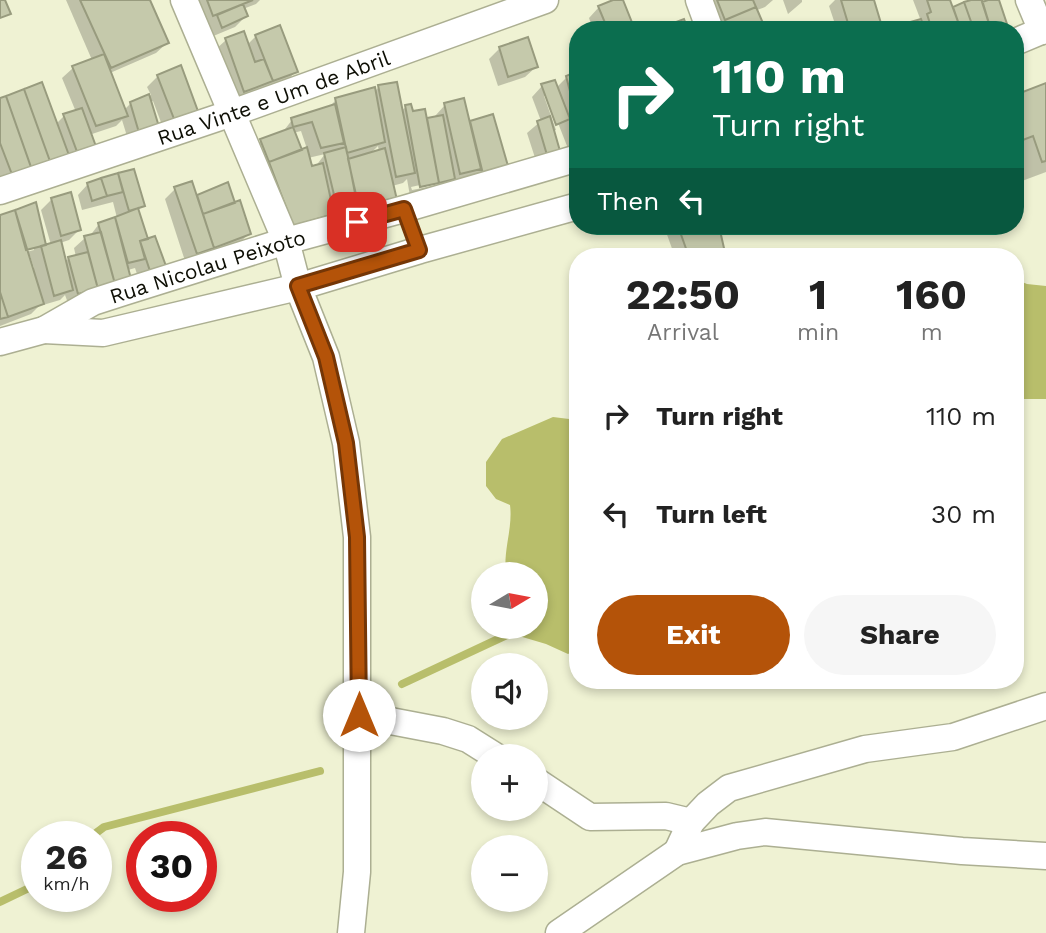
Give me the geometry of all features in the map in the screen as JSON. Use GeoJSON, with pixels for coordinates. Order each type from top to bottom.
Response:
{"type":"FeatureCollection","features":[{"type":"Feature","properties":{"kind":"street"},"geometry":{"type":"LineString","coordinates":[[184,0],[286,241],[298,286],[326,357],[346,443],[357,537],[359,715],[357,872],[351,933]]}},
{"type":"Feature","properties":{"kind":"street","name":"Rua Vinte e Um de Abril"},"geometry":{"type":"LineString","coordinates":[[0,191],[232,113],[545,0]]}},
{"type":"Feature","properties":{"kind":"street"},"geometry":{"type":"LineString","coordinates":[[699,0],[707,21]]}},
{"type":"Feature","properties":{"kind":"street"},"geometry":{"type":"LineString","coordinates":[[1024,38],[1044,30],[1029,0]]}},
{"type":"Feature","properties":{"kind":"street","name":"Rua Nicolau Peixoto"},"geometry":{"type":"LineString","coordinates":[[0,342],[44,330],[93,302],[286,241],[569,161]]}},
{"type":"Feature","properties":{"kind":"street"},"geometry":{"type":"LineString","coordinates":[[526,174],[543,217]]}},
{"type":"Feature","properties":{"kind":"street"},"geometry":{"type":"LineString","coordinates":[[404,209],[419,250]]}},
{"type":"Feature","properties":{"kind":"street","name":"Rua Nicolau Peixoto"},"geometry":{"type":"LineString","coordinates":[[44,330],[103,333],[298,286],[569,209]]}},
{"type":"Feature","properties":{"kind":"street"},"geometry":{"type":"LineString","coordinates":[[677,852],[691,822],[729,788],[865,749],[953,737],[1046,706]]}},
{"type":"Feature","properties":{"kind":"street"},"geometry":{"type":"LineString","coordinates":[[359,715],[443,731],[476,744]]}},
{"type":"Feature","properties":{"kind":"street"},"geometry":{"type":"LineString","coordinates":[[548,790],[590,817],[666,816],[691,822]]}},
{"type":"Feature","properties":{"kind":"street"},"geometry":{"type":"LineString","coordinates":[[559,933],[677,852],[737,836],[765,832],[962,851],[1046,856]]}},
{"type":"Feature","properties":{"kind":"shaded area"},"geometry":{"type":"Polygon","coordinates":[[[1024,283],[1046,286],[1046,399],[1024,399],[1024,283]]]}},
{"type":"Feature","properties":{"kind":"shaded area"},"geometry":{"type":"Polygon","coordinates":[[[553,417],[569,419],[568,654],[529,639],[548,639],[548,562],[506,562],[510,505],[496,499],[486,486],[486,462],[502,439],[553,417]]]}},
{"type":"Feature","properties":{"kind":"building"},"geometry":{"type":"Polygon","coordinates":[[[0,0],[5,0],[11,14],[0,18],[0,0]]]}},
{"type":"Feature","properties":{"kind":"building"},"geometry":{"type":"Polygon","coordinates":[[[80,0],[150,0],[169,43],[111,68],[80,0]]]}},
{"type":"Feature","properties":{"kind":"building"},"geometry":{"type":"Polygon","coordinates":[[[207,0],[253,0],[213,16],[207,0]]]}},
{"type":"Feature","properties":{"kind":"building"},"geometry":{"type":"Polygon","coordinates":[[[613,0],[623,0],[631,21],[604,21],[598,6],[613,0]]]}},
{"type":"Feature","properties":{"kind":"building"},"geometry":{"type":"Polygon","coordinates":[[[717,0],[753,0],[756,7],[725,20],[717,0]]]}},
{"type":"Feature","properties":{"kind":"building"},"geometry":{"type":"Polygon","coordinates":[[[841,0],[874,0],[880,21],[847,21],[841,0]]]}},
{"type":"Feature","properties":{"kind":"building"},"geometry":{"type":"Polygon","coordinates":[[[927,0],[950,0],[958,21],[929,21],[927,14],[931,12],[927,0]]]}},
{"type":"Feature","properties":{"kind":"building"},"geometry":{"type":"Polygon","coordinates":[[[982,0],[988,21],[971,21],[964,2],[982,0]]]}},
{"type":"Feature","properties":{"kind":"building"},"geometry":{"type":"Polygon","coordinates":[[[999,0],[1006,21],[988,21],[982,2],[999,0]]]}},
{"type":"Feature","properties":{"kind":"building"},"geometry":{"type":"Polygon","coordinates":[[[964,2],[971,21],[958,21],[953,7],[964,2]]]}},
{"type":"Feature","properties":{"kind":"building"},"geometry":{"type":"Polygon","coordinates":[[[243,4],[248,16],[222,28],[217,15],[243,4]]]}},
{"type":"Feature","properties":{"kind":"building"},"geometry":{"type":"Polygon","coordinates":[[[756,7],[762,21],[726,21],[756,7]]]}},
{"type":"Feature","properties":{"kind":"building"},"geometry":{"type":"Polygon","coordinates":[[[280,25],[298,72],[273,81],[255,35],[280,25]]]}},
{"type":"Feature","properties":{"kind":"building"},"geometry":{"type":"Polygon","coordinates":[[[244,31],[255,62],[264,59],[273,81],[244,92],[225,38],[244,31]]]}},
{"type":"Feature","properties":{"kind":"building"},"geometry":{"type":"Polygon","coordinates":[[[528,37],[538,67],[508,77],[499,47],[528,37]]]}},
{"type":"Feature","properties":{"kind":"building"},"geometry":{"type":"Polygon","coordinates":[[[104,54],[128,116],[96,126],[72,66],[104,54]]]}},
{"type":"Feature","properties":{"kind":"building"},"geometry":{"type":"Polygon","coordinates":[[[181,65],[199,114],[176,124],[157,75],[181,65]]]}},
{"type":"Feature","properties":{"kind":"building"},"geometry":{"type":"Polygon","coordinates":[[[555,80],[569,119],[556,125],[541,84],[555,80]]]}},
{"type":"Feature","properties":{"kind":"building"},"geometry":{"type":"Polygon","coordinates":[[[42,82],[70,158],[51,164],[24,89],[42,82]]]}},
{"type":"Feature","properties":{"kind":"building"},"geometry":{"type":"Polygon","coordinates":[[[397,82],[415,173],[396,177],[378,85],[397,82]]]}},
{"type":"Feature","properties":{"kind":"building"},"geometry":{"type":"Polygon","coordinates":[[[1046,83],[1046,161],[1042,162],[1033,136],[1024,140],[1024,92],[1046,83]]]}},
{"type":"Feature","properties":{"kind":"building"},"geometry":{"type":"Polygon","coordinates":[[[375,87],[385,142],[347,153],[335,98],[375,87]]]}},
{"type":"Feature","properties":{"kind":"building"},"geometry":{"type":"Polygon","coordinates":[[[24,89],[51,164],[32,170],[6,96],[24,89]]]}},
{"type":"Feature","properties":{"kind":"building"},"geometry":{"type":"Polygon","coordinates":[[[149,94],[160,130],[140,136],[130,102],[149,94]]]}},
{"type":"Feature","properties":{"kind":"building"},"geometry":{"type":"Polygon","coordinates":[[[6,96],[32,170],[13,177],[0,143],[0,98],[6,96]]]}},
{"type":"Feature","properties":{"kind":"building"},"geometry":{"type":"Polygon","coordinates":[[[464,98],[481,169],[460,174],[444,103],[464,98]]]}},
{"type":"Feature","properties":{"kind":"building"},"geometry":{"type":"Polygon","coordinates":[[[335,104],[344,143],[321,148],[312,122],[293,127],[291,118],[335,104]]]}},
{"type":"Feature","properties":{"kind":"building"},"geometry":{"type":"Polygon","coordinates":[[[411,104],[413,111],[425,109],[439,183],[420,187],[405,105],[411,104]]]}},
{"type":"Feature","properties":{"kind":"building"},"geometry":{"type":"Polygon","coordinates":[[[82,108],[98,152],[79,157],[63,114],[82,108]]]}},
{"type":"Feature","properties":{"kind":"building"},"geometry":{"type":"Polygon","coordinates":[[[493,114],[508,166],[483,174],[470,121],[493,114]]]}},
{"type":"Feature","properties":{"kind":"building"},"geometry":{"type":"Polygon","coordinates":[[[443,115],[455,179],[439,183],[427,118],[443,115]]]}},
{"type":"Feature","properties":{"kind":"building"},"geometry":{"type":"Polygon","coordinates":[[[550,116],[560,151],[547,155],[537,121],[550,116]]]}},
{"type":"Feature","properties":{"kind":"building"},"geometry":{"type":"Polygon","coordinates":[[[293,127],[302,150],[269,162],[260,139],[293,127]]]}},
{"type":"Feature","properties":{"kind":"building"},"geometry":{"type":"Polygon","coordinates":[[[307,147],[312,166],[323,163],[334,214],[293,226],[269,162],[307,147]]]}},
{"type":"Feature","properties":{"kind":"building"},"geometry":{"type":"Polygon","coordinates":[[[346,147],[355,193],[335,199],[324,153],[346,147]]]}},
{"type":"Feature","properties":{"kind":"building"},"geometry":{"type":"Polygon","coordinates":[[[385,148],[397,200],[359,208],[348,159],[385,148]]]}},
{"type":"Feature","properties":{"kind":"building"},"geometry":{"type":"Polygon","coordinates":[[[134,169],[145,206],[129,211],[118,173],[134,169]]]}},
{"type":"Feature","properties":{"kind":"building"},"geometry":{"type":"Polygon","coordinates":[[[118,173],[123,192],[107,196],[101,178],[118,173]]]}},
{"type":"Feature","properties":{"kind":"building"},"geometry":{"type":"Polygon","coordinates":[[[101,178],[107,196],[92,201],[87,183],[101,178]]]}},
{"type":"Feature","properties":{"kind":"building"},"geometry":{"type":"Polygon","coordinates":[[[192,181],[214,248],[197,254],[174,187],[192,181]]]}},
{"type":"Feature","properties":{"kind":"building"},"geometry":{"type":"Polygon","coordinates":[[[228,182],[235,203],[203,214],[197,195],[228,182]]]}},
{"type":"Feature","properties":{"kind":"building"},"geometry":{"type":"Polygon","coordinates":[[[71,192],[81,230],[61,236],[51,198],[71,192]]]}},
{"type":"Feature","properties":{"kind":"building"},"geometry":{"type":"Polygon","coordinates":[[[240,200],[251,234],[214,248],[203,214],[240,200]]]}},
{"type":"Feature","properties":{"kind":"building"},"geometry":{"type":"Polygon","coordinates":[[[36,202],[46,245],[26,250],[15,210],[36,202]]]}},
{"type":"Feature","properties":{"kind":"building"},"geometry":{"type":"Polygon","coordinates":[[[138,208],[148,239],[140,241],[145,259],[128,263],[115,217],[138,208]]]}},
{"type":"Feature","properties":{"kind":"building"},"geometry":{"type":"Polygon","coordinates":[[[15,210],[44,304],[8,317],[0,292],[0,215],[15,210]]]}},
{"type":"Feature","properties":{"kind":"building"},"geometry":{"type":"Polygon","coordinates":[[[115,217],[131,279],[115,284],[98,223],[115,217]]]}},
{"type":"Feature","properties":{"kind":"building"},"geometry":{"type":"Polygon","coordinates":[[[101,232],[115,284],[98,289],[84,236],[101,232]]]}},
{"type":"Feature","properties":{"kind":"building"},"geometry":{"type":"Polygon","coordinates":[[[681,235],[721,235],[724,248],[686,248],[681,235]]]}},
{"type":"Feature","properties":{"kind":"building"},"geometry":{"type":"Polygon","coordinates":[[[155,236],[166,266],[150,271],[140,241],[155,236]]]}},
{"type":"Feature","properties":{"kind":"building"},"geometry":{"type":"Polygon","coordinates":[[[61,240],[73,290],[54,296],[41,246],[61,240]]]}},
{"type":"Feature","properties":{"kind":"building"},"geometry":{"type":"Polygon","coordinates":[[[88,252],[98,289],[78,294],[68,257],[88,252]]]}},
{"type":"Feature","properties":{"kind":"building"},"geometry":{"type":"Polygon","coordinates":[[[0,292],[8,317],[0,319],[0,292]]]}},
{"type":"Feature","properties":{"kind":"waterway"},"geometry":{"type":"LineString","coordinates":[[402,684],[498,639]]}},
{"type":"Feature","properties":{"kind":"waterway"},"geometry":{"type":"LineString","coordinates":[[112,825],[320,771]]}},
{"type":"Feature","properties":{"kind":"waterway"},"geometry":{"type":"LineString","coordinates":[[0,902],[21,892]]}},
{"type":"Feature","properties":{"kind":"route"},"geometry":{"type":"LineString","coordinates":[[357,222],[404,209],[419,250],[298,286],[326,357],[346,443],[357,537],[359,715]]}}]}
